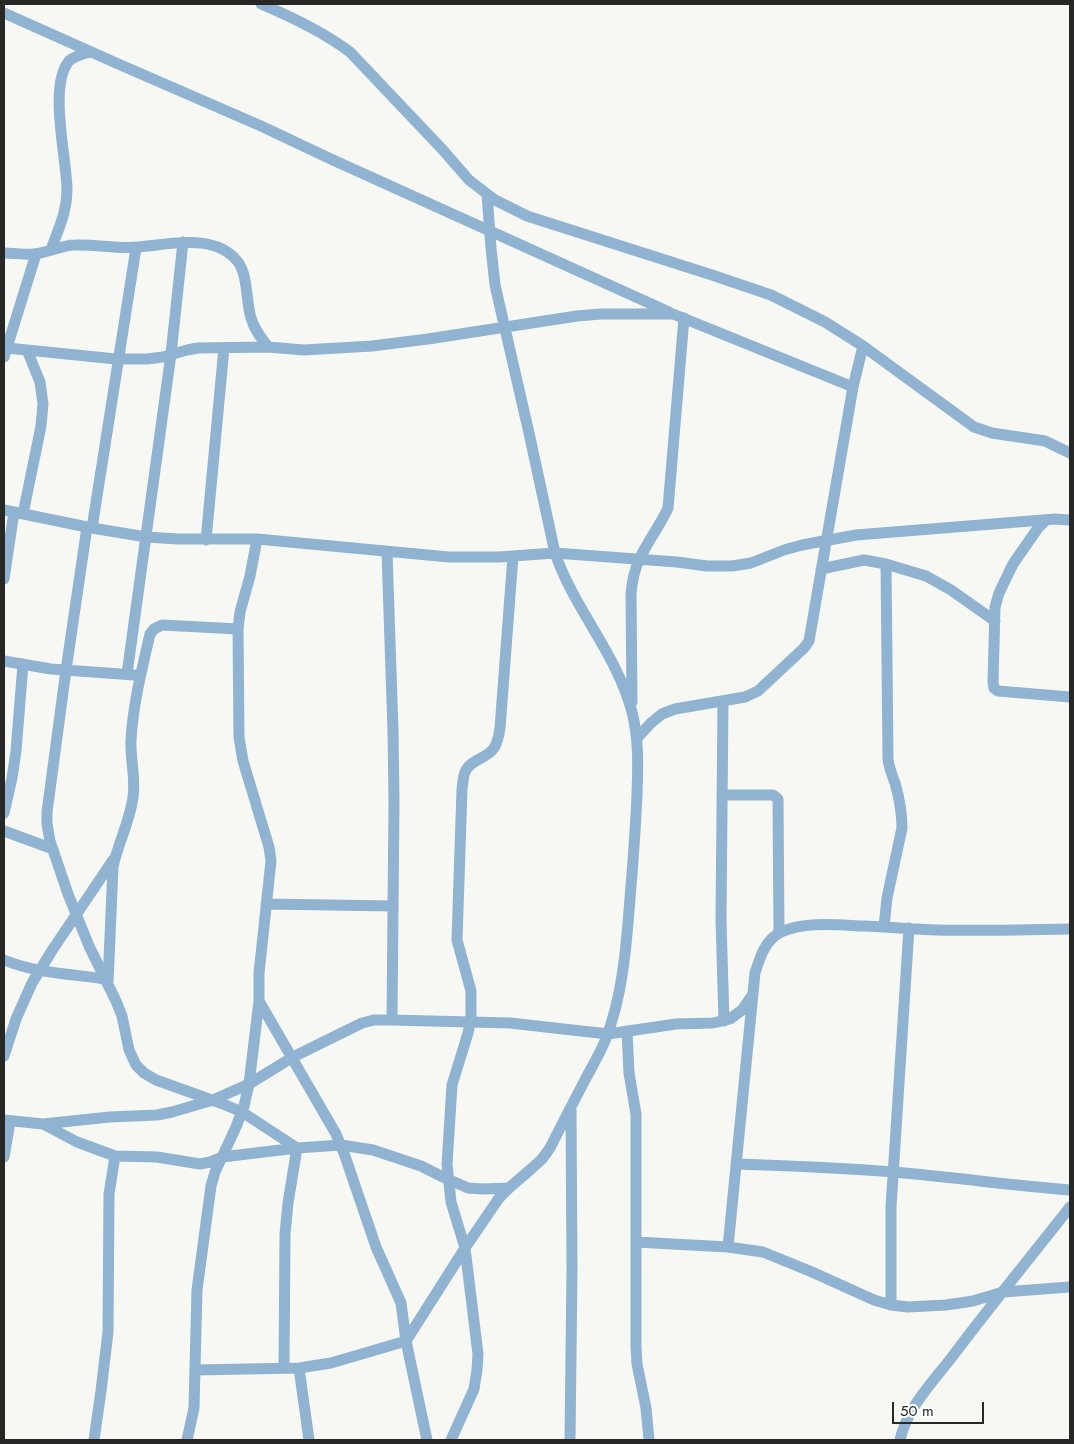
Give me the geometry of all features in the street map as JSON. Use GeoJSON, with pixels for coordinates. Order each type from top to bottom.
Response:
{"type":"FeatureCollection","features":[{"type":"Feature","properties":{"kind":"street"},"geometry":{"type":"LineString","coordinates":[[261,4],[332,39],[350,52],[442,148],[469,180],[495,200],[527,216],[771,295],[825,322],[863,346],[974,427],[992,433],[1045,441],[1070,453]]}},
{"type":"Feature","properties":{"kind":"street"},"geometry":{"type":"LineString","coordinates":[[4,13],[261,126],[679,316],[852,387]]}},
{"type":"Feature","properties":{"kind":"street"},"geometry":{"type":"LineString","coordinates":[[51,250],[62,222],[67,191],[60,112],[60,89],[63,73],[69,61],[90,52]]}},
{"type":"Feature","properties":{"kind":"street"},"geometry":{"type":"LineString","coordinates":[[196,1370],[299,1368],[331,1363],[406,1341],[499,1198],[542,1159],[550,1148],[608,1034],[620,990],[635,835],[638,772],[637,738],[632,712],[623,685],[599,637],[561,571],[555,553],[534,452],[495,285],[487,194]]}},
{"type":"Feature","properties":{"kind":"street"},"geometry":{"type":"LineString","coordinates":[[4,253],[36,254],[66,245],[79,244],[136,248],[183,242],[216,246],[231,254],[240,264],[250,317],[268,348]]}},
{"type":"Feature","properties":{"kind":"street"},"geometry":{"type":"LineString","coordinates":[[127,674],[171,354],[183,242]]}},
{"type":"Feature","properties":{"kind":"street"},"geometry":{"type":"LineString","coordinates":[[136,248],[66,670],[47,824],[53,848],[76,914],[122,1016],[129,1050],[136,1066],[156,1080],[242,1112],[297,1148]]}},
{"type":"Feature","properties":{"kind":"street"},"geometry":{"type":"LineString","coordinates":[[36,254],[6,352],[27,350],[119,359],[147,359],[198,348],[232,347],[304,350],[372,346],[601,314],[679,316]]}},
{"type":"Feature","properties":{"kind":"street"},"geometry":{"type":"LineString","coordinates":[[632,712],[632,579],[639,559],[668,508],[679,316]]}},
{"type":"Feature","properties":{"kind":"street"},"geometry":{"type":"LineString","coordinates":[[637,738],[662,714],[675,709],[745,697],[758,691],[809,641],[852,387],[863,346]]}},
{"type":"Feature","properties":{"kind":"street"},"geometry":{"type":"LineString","coordinates":[[206,540],[224,348]]}},
{"type":"Feature","properties":{"kind":"street"},"geometry":{"type":"LineString","coordinates":[[4,579],[14,512],[42,426],[43,404],[40,382],[27,350]]}},
{"type":"Feature","properties":{"kind":"street"},"geometry":{"type":"LineString","coordinates":[[14,512],[89,528],[146,537],[206,540],[257,539],[449,557],[555,553],[707,566],[750,564],[784,550],[856,536],[1046,520],[1070,520]]}},
{"type":"Feature","properties":{"kind":"street"},"geometry":{"type":"LineString","coordinates":[[1046,520],[1038,528],[1013,564],[999,593],[995,607],[993,682],[994,688],[998,691],[1070,697]]}},
{"type":"Feature","properties":{"kind":"street"},"geometry":{"type":"LineString","coordinates":[[187,1440],[194,1408],[197,1290],[200,1261],[211,1186],[215,1172],[242,1112],[249,1084],[259,1001],[259,973],[271,861],[269,846],[243,761],[238,737],[238,629],[240,612],[250,576],[257,539]]}},
{"type":"Feature","properties":{"kind":"street"},"geometry":{"type":"LineString","coordinates":[[387,552],[394,767],[392,1020]]}},
{"type":"Feature","properties":{"kind":"street"},"geometry":{"type":"LineString","coordinates":[[451,1440],[474,1389],[478,1354],[465,1248],[451,1202],[447,1164],[452,1085],[470,1022],[470,991],[457,940],[462,789],[466,769],[470,764],[491,752],[498,740],[513,556]]}},
{"type":"Feature","properties":{"kind":"street"},"geometry":{"type":"LineString","coordinates":[[822,569],[864,560],[886,564],[926,576],[951,590],[995,621]]}},
{"type":"Feature","properties":{"kind":"street"},"geometry":{"type":"LineString","coordinates":[[884,927],[888,891],[902,828],[902,817],[895,784],[888,766],[886,564]]}},
{"type":"Feature","properties":{"kind":"street"},"geometry":{"type":"LineString","coordinates":[[106,982],[113,867],[132,807],[134,794],[131,740],[141,675],[150,634],[154,629],[162,625],[238,629]]}},
{"type":"Feature","properties":{"kind":"street"},"geometry":{"type":"LineString","coordinates":[[4,661],[50,669],[141,675]]}},
{"type":"Feature","properties":{"kind":"street"},"geometry":{"type":"LineString","coordinates":[[4,813],[16,752],[22,664]]}},
{"type":"Feature","properties":{"kind":"street"},"geometry":{"type":"LineString","coordinates":[[723,701],[721,920],[724,1021]]}},
{"type":"Feature","properties":{"kind":"street"},"geometry":{"type":"LineString","coordinates":[[722,795],[772,795],[778,799],[779,933]]}},
{"type":"Feature","properties":{"kind":"street"},"geometry":{"type":"LineString","coordinates":[[4,830],[53,848]]}},
{"type":"Feature","properties":{"kind":"street"},"geometry":{"type":"LineString","coordinates":[[4,1056],[16,1019],[32,983],[115,856]]}},
{"type":"Feature","properties":{"kind":"street"},"geometry":{"type":"LineString","coordinates":[[266,904],[392,906]]}},
{"type":"Feature","properties":{"kind":"street"},"geometry":{"type":"LineString","coordinates":[[728,1247],[755,973],[760,955],[768,942],[779,933],[802,927],[831,924],[986,930],[1070,929]]}},
{"type":"Feature","properties":{"kind":"street"},"geometry":{"type":"LineString","coordinates":[[891,1305],[891,1207],[909,928]]}},
{"type":"Feature","properties":{"kind":"street"},"geometry":{"type":"LineString","coordinates":[[4,960],[40,970],[106,982]]}},
{"type":"Feature","properties":{"kind":"street"},"geometry":{"type":"LineString","coordinates":[[4,1157],[7,1121],[43,1124],[110,1117],[157,1116],[213,1100],[249,1084],[293,1056],[362,1023],[392,1020],[510,1023],[608,1034],[676,1024],[713,1024],[724,1021],[742,1010],[753,994]]}},
{"type":"Feature","properties":{"kind":"street"},"geometry":{"type":"LineString","coordinates":[[259,1001],[293,1056],[341,1145],[376,1247],[401,1303],[406,1341],[427,1440]]}},
{"type":"Feature","properties":{"kind":"street"},"geometry":{"type":"LineString","coordinates":[[627,1031],[629,1073],[636,1114],[636,1346],[649,1440]]}},
{"type":"Feature","properties":{"kind":"street"},"geometry":{"type":"LineString","coordinates":[[570,1440],[571,1106]]}},
{"type":"Feature","properties":{"kind":"street"},"geometry":{"type":"LineString","coordinates":[[43,1124],[77,1142],[114,1156],[157,1157],[200,1164],[222,1158],[297,1148],[341,1145],[373,1150],[421,1166],[468,1188],[482,1190],[509,1188]]}},
{"type":"Feature","properties":{"kind":"street"},"geometry":{"type":"LineString","coordinates":[[284,1368],[285,1234],[297,1148]]}},
{"type":"Feature","properties":{"kind":"street"},"geometry":{"type":"LineString","coordinates":[[94,1440],[108,1332],[109,1194],[114,1156]]}},
{"type":"Feature","properties":{"kind":"street"},"geometry":{"type":"LineString","coordinates":[[736,1164],[893,1172],[1070,1190]]}},
{"type":"Feature","properties":{"kind":"street"},"geometry":{"type":"LineString","coordinates":[[900,1440],[912,1409],[1070,1207]]}},
{"type":"Feature","properties":{"kind":"street"},"geometry":{"type":"LineString","coordinates":[[636,1242],[728,1247],[764,1252],[874,1300],[908,1307],[946,1305],[973,1301],[1002,1292],[1070,1288]]}},
{"type":"Feature","properties":{"kind":"street"},"geometry":{"type":"LineString","coordinates":[[299,1368],[309,1440]]}}]}
